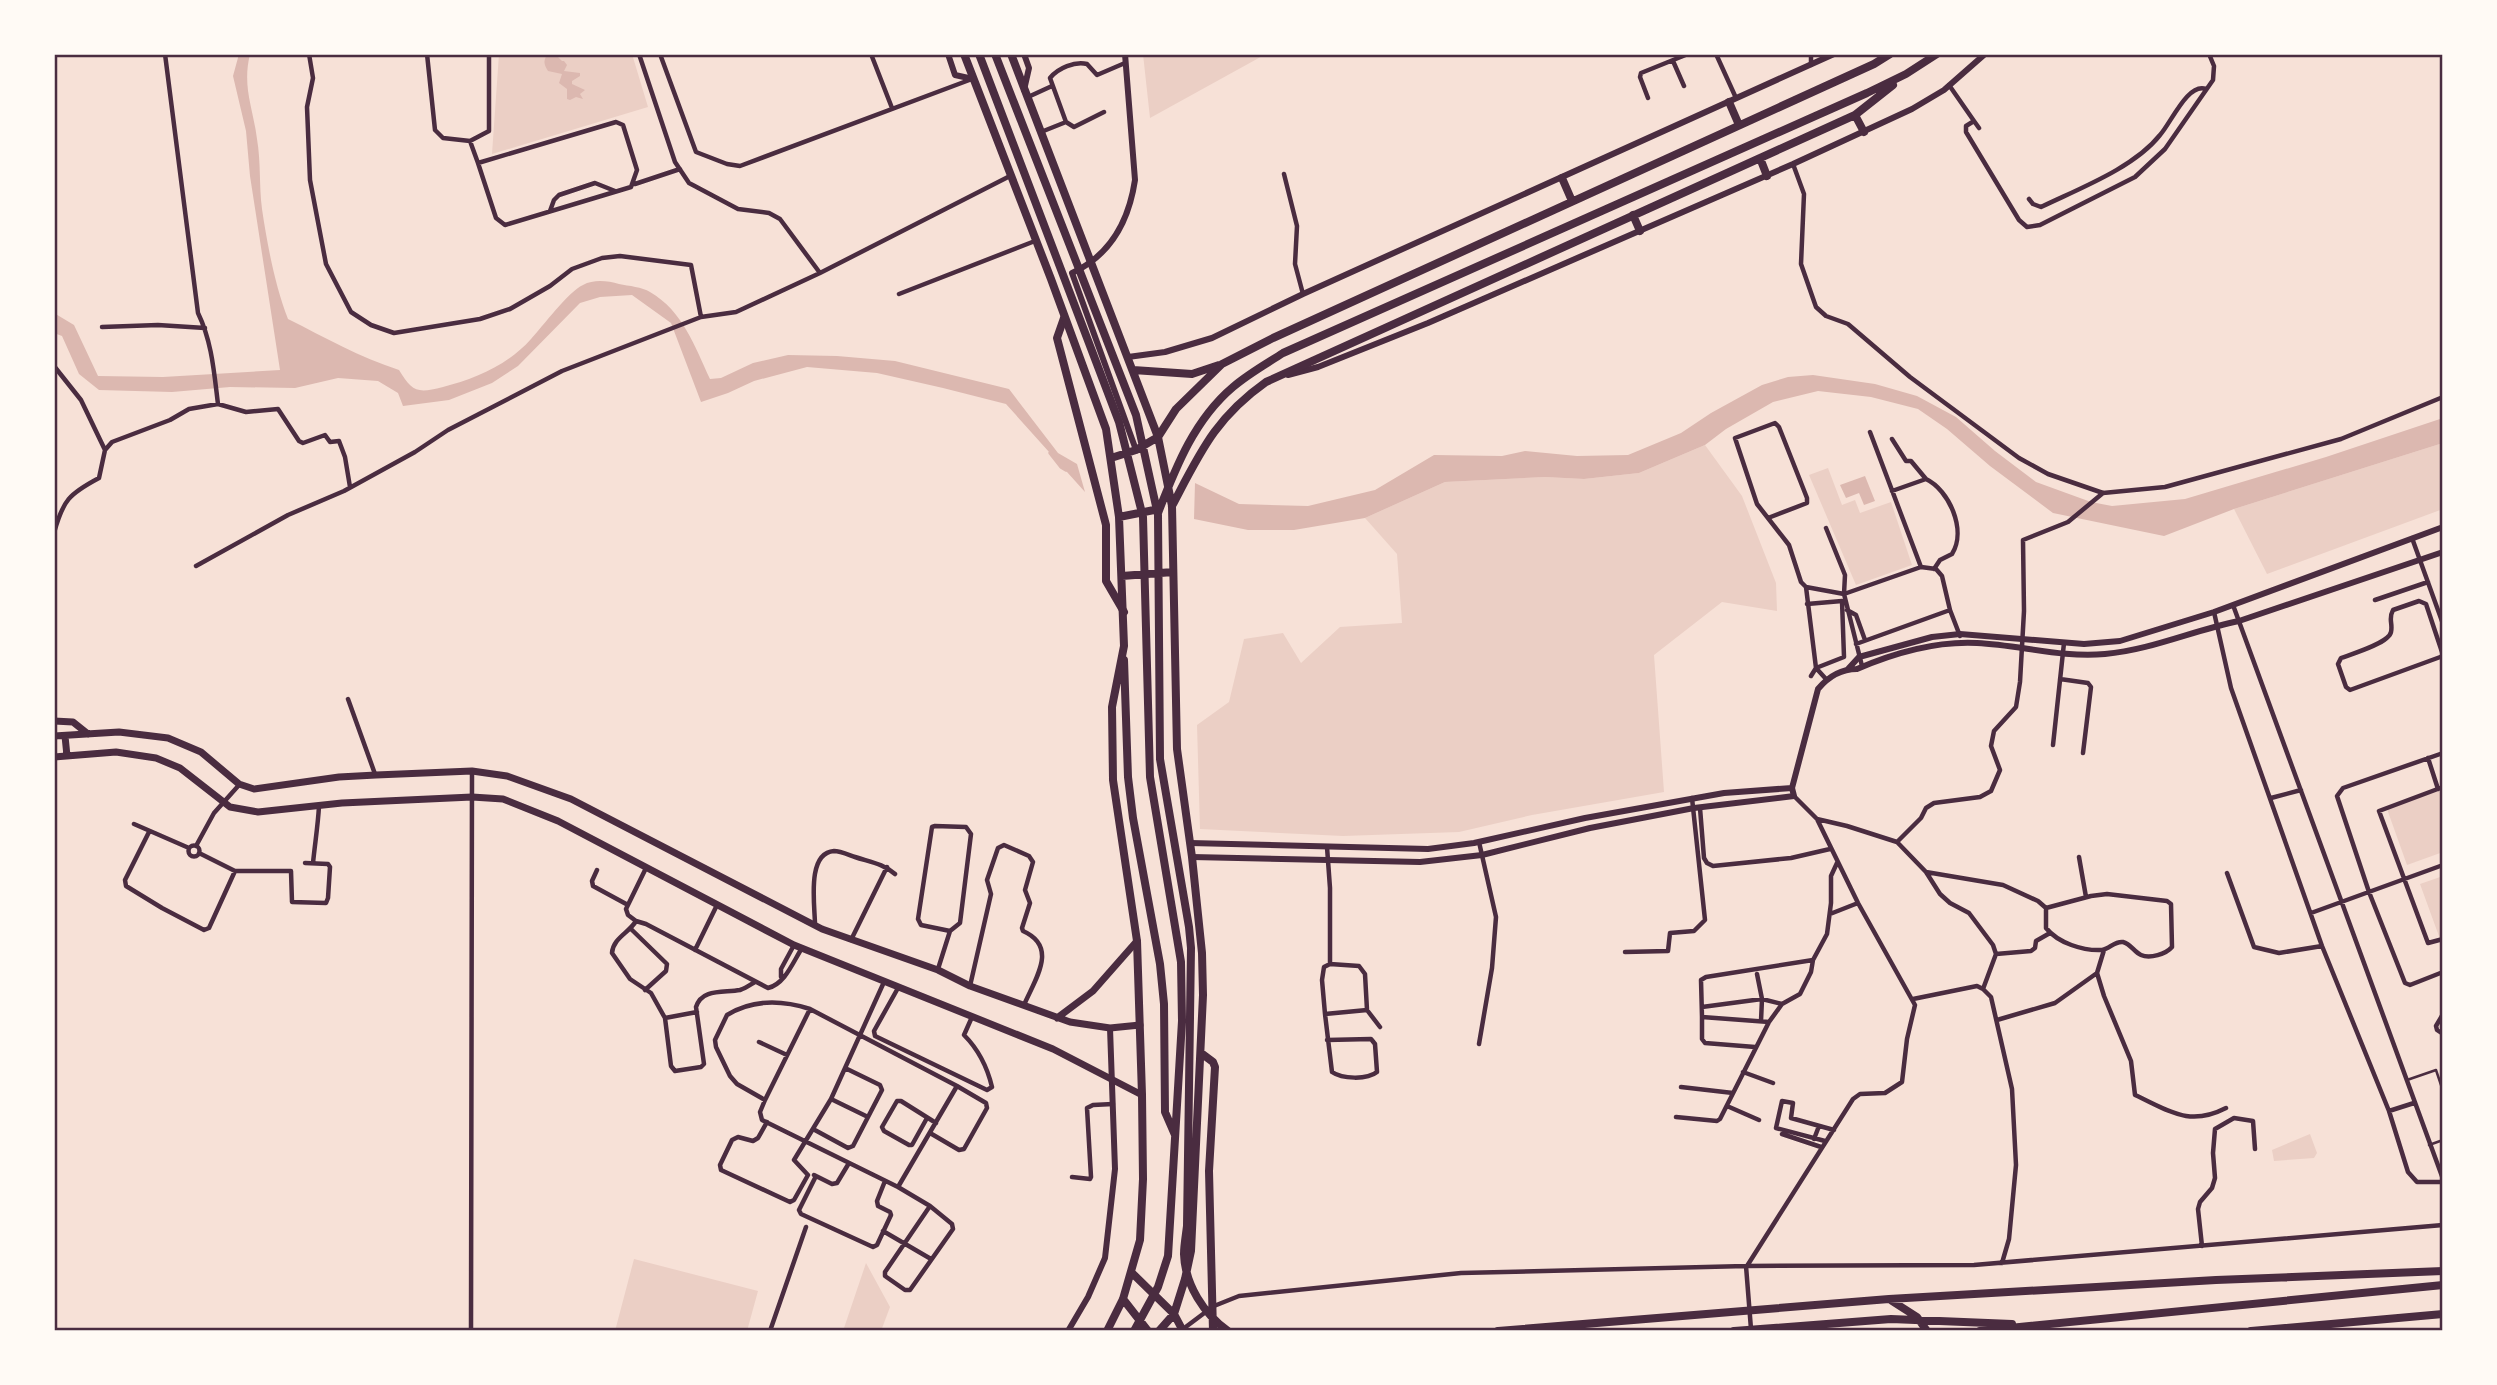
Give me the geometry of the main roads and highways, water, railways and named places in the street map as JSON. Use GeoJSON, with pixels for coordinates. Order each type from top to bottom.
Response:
{"type":"FeatureCollection","features":[{"type":"Feature","properties":{"kind":"main road"},"geometry":{"type":"LineString","coordinates":[[964,54],[1106,429],[1119,517],[1128,777],[1132,818],[1152,916],[1164,1004],[1165,1112],[1176,1136]]}},
{"type":"Feature","properties":{"kind":"main road"},"geometry":{"type":"LineString","coordinates":[[979,54],[1119,422],[1143,517],[1150,777],[1181,961],[1182,1021],[1168,1256],[1158,1287],[1134,1331]]}},
{"type":"Feature","properties":{"kind":"main road"},"geometry":{"type":"LineString","coordinates":[[995,54],[1136,415],[1158,515],[1160,759],[1191,948],[1187,1226],[1184,1255],[1187,1274],[1198,1299],[1213,1320],[1228,1331]]}},
{"type":"Feature","properties":{"kind":"main road"},"geometry":{"type":"LineString","coordinates":[[1011,54],[1158,437],[1172,506],[1177,749],[1192,857],[1202,953],[1203,995],[1192,1241],[1185,1279],[1174,1314],[1159,1331]]}},
{"type":"Feature","properties":{"kind":"main road"},"geometry":{"type":"LineString","coordinates":[[1133,370],[1192,374],[1222,364],[1273,338],[1874,64],[1890,54]]}},
{"type":"Feature","properties":{"kind":"main road"},"geometry":{"type":"LineString","coordinates":[[1172,506],[1202,450],[1226,415],[1266,382],[1855,115],[1906,74],[1937,54]]}},
{"type":"Feature","properties":{"kind":"main road"},"geometry":{"type":"LineString","coordinates":[[1158,515],[1193,436],[1205,416],[1234,386],[1283,353],[1906,74]]}},
{"type":"Feature","properties":{"kind":"main road"},"geometry":{"type":"LineString","coordinates":[[1733,100],[1739,125]]}},
{"type":"Feature","properties":{"kind":"main road"},"geometry":{"type":"LineString","coordinates":[[1855,115],[1864,132]]}},
{"type":"Feature","properties":{"kind":"main road"},"geometry":{"type":"LineString","coordinates":[[1760,158],[1767,176]]}},
{"type":"Feature","properties":{"kind":"main road"},"geometry":{"type":"LineString","coordinates":[[1562,178],[1572,201]]}},
{"type":"Feature","properties":{"kind":"main road"},"geometry":{"type":"LineString","coordinates":[[1633,215],[1640,231]]}},
{"type":"Feature","properties":{"kind":"main road"},"geometry":{"type":"LineString","coordinates":[[1064,318],[1057,338],[1106,525],[1106,582],[1124,612]]}},
{"type":"Feature","properties":{"kind":"main road"},"geometry":{"type":"LineString","coordinates":[[1111,458],[1136,450],[1158,437],[1176,409],[1222,364]]}},
{"type":"Feature","properties":{"kind":"main road"},"geometry":{"type":"LineString","coordinates":[[1119,517],[1172,506]]}},
{"type":"Feature","properties":{"kind":"main road"},"geometry":{"type":"LineString","coordinates":[[1122,576],[1173,572]]}},
{"type":"Feature","properties":{"kind":"main road"},"geometry":{"type":"LineString","coordinates":[[1107,1331],[1123,1299],[1140,1240],[1142,1095],[1137,941],[1113,780],[1112,707],[1124,646]]}},
{"type":"Feature","properties":{"kind":"main road"},"geometry":{"type":"LineString","coordinates":[[54,721],[73,722],[88,734]]}},
{"type":"Feature","properties":{"kind":"main road"},"geometry":{"type":"LineString","coordinates":[[54,736],[119,732],[168,738],[201,752],[239,784],[254,789],[376,775],[471,771],[507,776],[571,799],[815,926],[938,970],[970,986],[1070,1022],[1110,1028],[1140,1025]]}},
{"type":"Feature","properties":{"kind":"main road"},"geometry":{"type":"LineString","coordinates":[[65,736],[67,756]]}},
{"type":"Feature","properties":{"kind":"main road"},"geometry":{"type":"LineString","coordinates":[[54,757],[116,752],[156,758],[180,768],[230,807],[258,812],[472,797],[503,799],[558,821],[798,947],[1053,1049],[1142,1095]]}},
{"type":"Feature","properties":{"kind":"main road"},"geometry":{"type":"LineString","coordinates":[[1057,1018],[1093,991],[1137,941]]}},
{"type":"Feature","properties":{"kind":"main road"},"geometry":{"type":"LineString","coordinates":[[1201,1053],[1213,1062],[1215,1067],[1209,1171],[1213,1331]]}},
{"type":"Feature","properties":{"kind":"main road"},"geometry":{"type":"LineString","coordinates":[[1498,1331],[1889,1299],[2216,1280],[2443,1271]]}},
{"type":"Feature","properties":{"kind":"main road"},"geometry":{"type":"LineString","coordinates":[[1131,1272],[1174,1314],[1182,1330]]}},
{"type":"Feature","properties":{"kind":"main road"},"geometry":{"type":"LineString","coordinates":[[1980,1331],[2443,1285]]}},
{"type":"Feature","properties":{"kind":"main road"},"geometry":{"type":"LineString","coordinates":[[1123,1299],[1148,1331]]}},
{"type":"Feature","properties":{"kind":"main road"},"geometry":{"type":"LineString","coordinates":[[1889,1299],[1917,1317],[1927,1331]]}},
{"type":"Feature","properties":{"kind":"main road"},"geometry":{"type":"LineString","coordinates":[[2251,1331],[2443,1314]]}},
{"type":"Feature","properties":{"kind":"main road"},"geometry":{"type":"LineString","coordinates":[[1734,1331],[1891,1319],[2054,1325]]}},
{"type":"Feature","properties":{"kind":"waterway"},"geometry":{"type":"LineString","coordinates":[[1050,453],[1066,470]]}}]}
